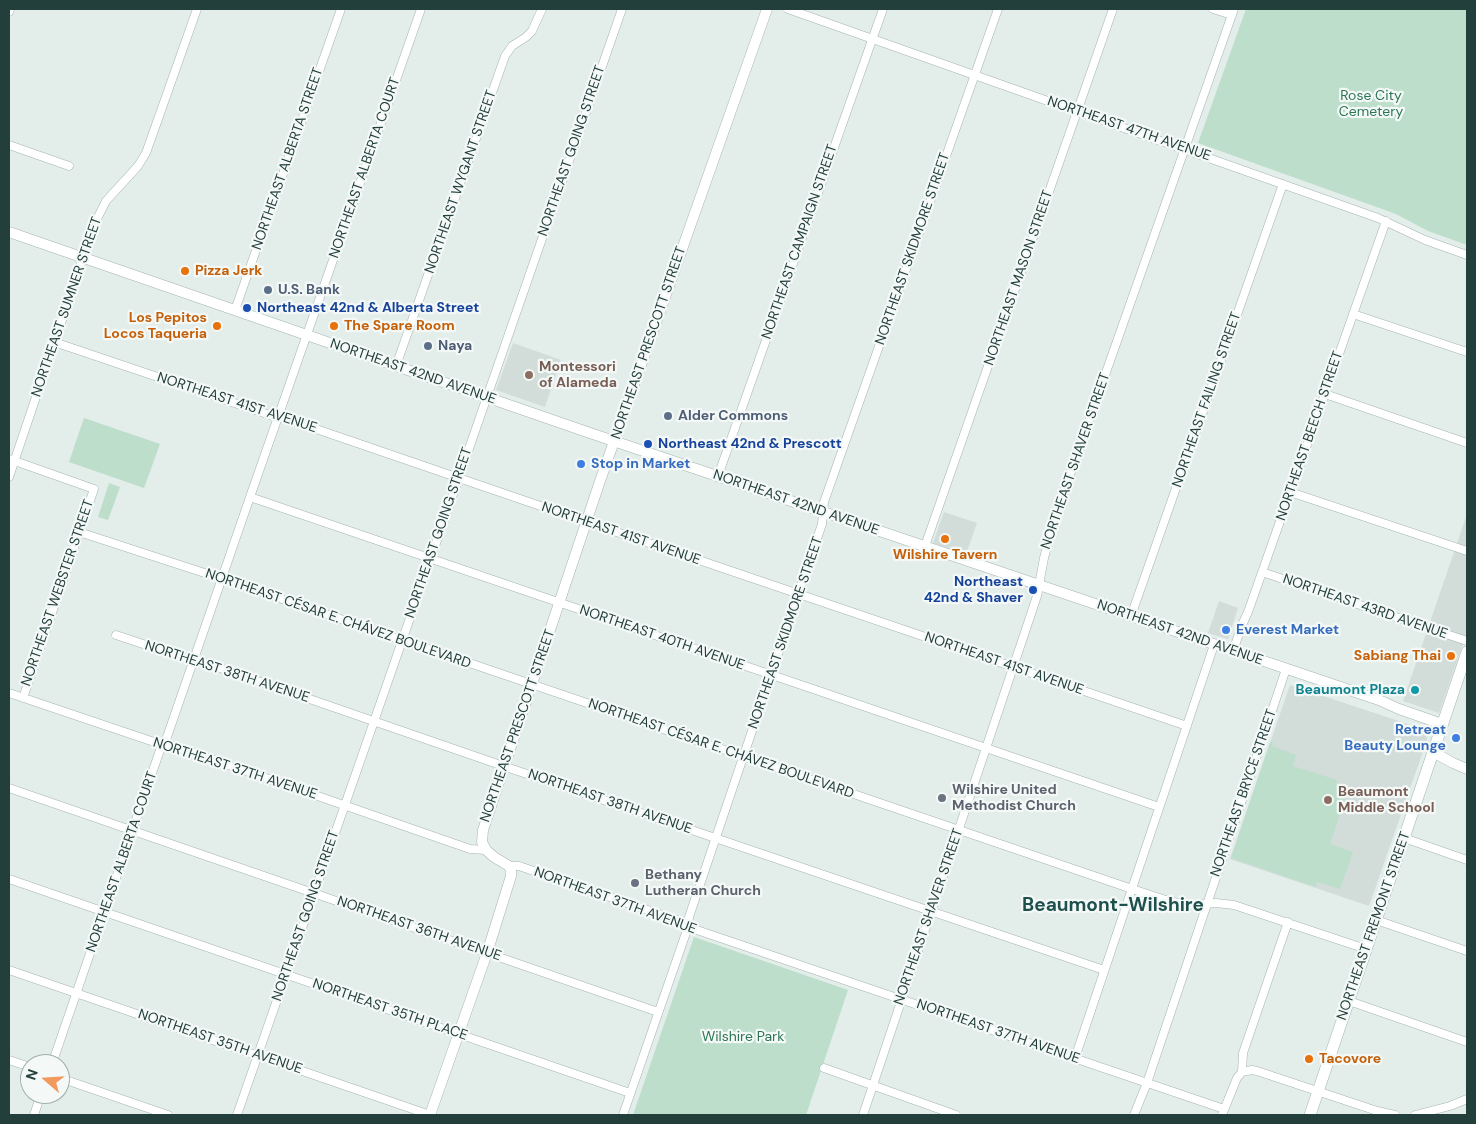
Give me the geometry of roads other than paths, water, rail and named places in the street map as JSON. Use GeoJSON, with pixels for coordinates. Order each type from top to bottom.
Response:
{"type":"FeatureCollection","features":[{"type":"Feature","properties":{"kind":"main road","name":"NORTHEAST FREMONT STREET"},"geometry":{"type":"LineString","coordinates":[[1310,1115],[1442,724],[1462,679],[1467,652]]}},
{"type":"Feature","properties":{"kind":"street","name":"NORTHEAST SUMNER STREET"},"geometry":{"type":"LineString","coordinates":[[9,477],[11,460],[94,224],[101,208],[112,193],[138,166],[146,153],[197,9]]}},
{"type":"Feature","properties":{"kind":"street","name":"NORTHEAST ALBERTA STREET"},"geometry":{"type":"LineString","coordinates":[[235,310],[341,9]]}},
{"type":"Feature","properties":{"kind":"street","name":"NORTHEAST ALBERTA COURT"},"geometry":{"type":"LineString","coordinates":[[55,1054],[421,9]]}},
{"type":"Feature","properties":{"kind":"street","name":"NORTHEAST WYGANT STREET"},"geometry":{"type":"LineString","coordinates":[[396,366],[505,56],[512,46],[532,31],[542,9]]}},
{"type":"Feature","properties":{"kind":"street","name":"NORTHEAST GOING STREET"},"geometry":{"type":"LineString","coordinates":[[237,1115],[622,9]]}},
{"type":"Feature","properties":{"kind":"street","name":"NORTHEAST PRESCOTT STREET"},"geometry":{"type":"LineString","coordinates":[[486,850],[482,842],[483,830],[615,441],[767,9]]}},
{"type":"Feature","properties":{"kind":"street","name":"NORTHEAST 47TH AVENUE"},"geometry":{"type":"LineString","coordinates":[[788,9],[1386,221],[1426,240],[1467,255]]}},
{"type":"Feature","properties":{"kind":"street","name":"NORTHEAST CAMPAIGN STREET"},"geometry":{"type":"LineString","coordinates":[[718,476],[883,9]]}},
{"type":"Feature","properties":{"kind":"street","name":"NORTHEAST SKIDMORE STREET"},"geometry":{"type":"LineString","coordinates":[[623,1115],[688,927],[716,838],[822,524],[826,495],[998,9]]}},
{"type":"Feature","properties":{"kind":"street","name":"NORTHEAST MASON STREET"},"geometry":{"type":"LineString","coordinates":[[925,546],[1113,9]]}},
{"type":"Feature","properties":{"kind":"street"},"geometry":{"type":"LineString","coordinates":[[1213,9],[1233,12]]}},
{"type":"Feature","properties":{"kind":"street","name":"NORTHEAST SHAVER STREET"},"geometry":{"type":"LineString","coordinates":[[863,1115],[1037,596],[1054,520],[1233,12]]}},
{"type":"Feature","properties":{"kind":"street"},"geometry":{"type":"LineString","coordinates":[[9,145],[69,166]]}},
{"type":"Feature","properties":{"kind":"street","name":"NORTHEAST FAILING STREET"},"geometry":{"type":"LineString","coordinates":[[1130,616],[1282,184]]}},
{"type":"Feature","properties":{"kind":"street","name":"NORTHEAST BEECH STREET"},"geometry":{"type":"LineString","coordinates":[[1233,651],[1386,221]]}},
{"type":"Feature","properties":{"kind":"street","name":"NORTHEAST 42ND AVENUE"},"geometry":{"type":"LineString","coordinates":[[9,232],[486,397],[1214,644],[1442,724]]}},
{"type":"Feature","properties":{"kind":"street"},"geometry":{"type":"LineString","coordinates":[[1353,314],[1467,352]]}},
{"type":"Feature","properties":{"kind":"street","name":"NORTHEAST 41ST AVENUE"},"geometry":{"type":"LineString","coordinates":[[54,342],[1187,726]]}},
{"type":"Feature","properties":{"kind":"street"},"geometry":{"type":"LineString","coordinates":[[1325,394],[1467,443]]}},
{"type":"Feature","properties":{"kind":"street","name":"NORTHEAST WEBSTER STREET"},"geometry":{"type":"LineString","coordinates":[[11,460],[94,489],[23,698]]}},
{"type":"Feature","properties":{"kind":"street"},"geometry":{"type":"LineString","coordinates":[[1290,492],[1467,551]]}},
{"type":"Feature","properties":{"kind":"street","name":"NORTHEAST 40TH AVENUE"},"geometry":{"type":"LineString","coordinates":[[250,497],[1159,807]]}},
{"type":"Feature","properties":{"kind":"street","name":"NORTHEAST CÉSAR E. CHÁVEZ BOULEVARD"},"geometry":{"type":"LineString","coordinates":[[79,532],[1132,889],[1187,905],[1234,905],[1366,949]]}},
{"type":"Feature","properties":{"kind":"street","name":"NORTHEAST 43RD AVENUE"},"geometry":{"type":"LineString","coordinates":[[1262,572],[1467,641]]}},
{"type":"Feature","properties":{"kind":"street","name":"NORTHEAST 38TH AVENUE"},"geometry":{"type":"LineString","coordinates":[[116,634],[1104,970]]}},
{"type":"Feature","properties":{"kind":"street"},"geometry":{"type":"LineString","coordinates":[[1075,1058],[1214,644]]}},
{"type":"Feature","properties":{"kind":"street","name":"NORTHEAST BRYCE STREET"},"geometry":{"type":"LineString","coordinates":[[1134,1115],[1147,1083],[1286,669]]}},
{"type":"Feature","properties":{"kind":"street","name":"NORTHEAST 37TH AVENUE"},"geometry":{"type":"LineString","coordinates":[[9,693],[470,849],[486,850],[509,866],[519,866],[622,901],[680,921],[688,927],[1075,1058],[1223,1112]]}},
{"type":"Feature","properties":{"kind":"street"},"geometry":{"type":"LineString","coordinates":[[1433,752],[1453,764],[1467,769]]}},
{"type":"Feature","properties":{"kind":"street","name":"NORTHEAST 36TH AVENUE"},"geometry":{"type":"LineString","coordinates":[[9,788],[658,1012]]}},
{"type":"Feature","properties":{"kind":"street"},"geometry":{"type":"LineString","coordinates":[[1404,838],[1467,860]]}},
{"type":"Feature","properties":{"kind":"street"},"geometry":{"type":"LineString","coordinates":[[430,1115],[510,884],[511,871],[509,866]]}},
{"type":"Feature","properties":{"kind":"street","name":"NORTHEAST 35TH PLACE"},"geometry":{"type":"LineString","coordinates":[[9,879],[630,1094]]}},
{"type":"Feature","properties":{"kind":"street"},"geometry":{"type":"LineString","coordinates":[[1376,920],[1467,951]]}},
{"type":"Feature","properties":{"kind":"street"},"geometry":{"type":"LineString","coordinates":[[1223,1112],[1233,1084],[1242,1072],[1244,1053],[1288,922]]}},
{"type":"Feature","properties":{"kind":"street","name":"NORTHEAST 35TH AVENUE"},"geometry":{"type":"LineString","coordinates":[[9,970],[430,1115]]}},
{"type":"Feature","properties":{"kind":"street"},"geometry":{"type":"LineString","coordinates":[[1349,1001],[1467,1042]]}},
{"type":"Feature","properties":{"kind":"street"},"geometry":{"type":"LineString","coordinates":[[824,1068],[956,1115]]}},
{"type":"Feature","properties":{"kind":"street"},"geometry":{"type":"LineString","coordinates":[[1242,1072],[1257,1071],[1376,1111],[1395,1115]]}},
{"type":"Feature","properties":{"kind":"street"},"geometry":{"type":"LineString","coordinates":[[70,1081],[168,1115]]}},
{"type":"Feature","properties":{"kind":"street"},"geometry":{"type":"LineString","coordinates":[[1415,1115],[1450,1106],[1467,1099]]}},
{"type":"Feature","properties":{"kind":"place","name":"Pizza Jerk"},"geometry":{"type":"Point","coordinates":[185,271]}},
{"type":"Feature","properties":{"kind":"place","name":"U.S. Bank"},"geometry":{"type":"Point","coordinates":[268,290]}},
{"type":"Feature","properties":{"kind":"place","name":"Northeast 42nd & Alberta Street"},"geometry":{"type":"Point","coordinates":[247,308]}},
{"type":"Feature","properties":{"kind":"place","name":"Los Pepitos Locos Taqueria"},"geometry":{"type":"Point","coordinates":[217,326]}},
{"type":"Feature","properties":{"kind":"place","name":"The Spare Room"},"geometry":{"type":"Point","coordinates":[334,326]}},
{"type":"Feature","properties":{"kind":"place","name":"Naya"},"geometry":{"type":"Point","coordinates":[428,346]}},
{"type":"Feature","properties":{"kind":"place","name":"Montessori of Alameda"},"geometry":{"type":"Point","coordinates":[529,375]}},
{"type":"Feature","properties":{"kind":"place","name":"Alder Commons"},"geometry":{"type":"Point","coordinates":[668,416]}},
{"type":"Feature","properties":{"kind":"place","name":"Northeast 42nd & Prescott"},"geometry":{"type":"Point","coordinates":[648,444]}},
{"type":"Feature","properties":{"kind":"place","name":"Stop in Market"},"geometry":{"type":"Point","coordinates":[581,464]}},
{"type":"Feature","properties":{"kind":"place","name":"Wilshire Tavern"},"geometry":{"type":"Point","coordinates":[945,539]}},
{"type":"Feature","properties":{"kind":"place","name":"Northeast 42nd & Shaver"},"geometry":{"type":"Point","coordinates":[1033,590]}},
{"type":"Feature","properties":{"kind":"place","name":"Everest Market"},"geometry":{"type":"Point","coordinates":[1226,630]}},
{"type":"Feature","properties":{"kind":"place","name":"Sabiang Thai"},"geometry":{"type":"Point","coordinates":[1451,656]}},
{"type":"Feature","properties":{"kind":"place","name":"Beaumont Plaza"},"geometry":{"type":"Point","coordinates":[1415,690]}},
{"type":"Feature","properties":{"kind":"place","name":"Retreat Beauty Lounge"},"geometry":{"type":"Point","coordinates":[1456,738]}},
{"type":"Feature","properties":{"kind":"place","name":"Wilshire United Methodist Church"},"geometry":{"type":"Point","coordinates":[942,798]}},
{"type":"Feature","properties":{"kind":"place","name":"Beaumont Middle School"},"geometry":{"type":"Point","coordinates":[1328,800]}},
{"type":"Feature","properties":{"kind":"place","name":"Bethany Lutheran Church"},"geometry":{"type":"Point","coordinates":[635,883]}},
{"type":"Feature","properties":{"kind":"place","name":"Tacovore"},"geometry":{"type":"Point","coordinates":[1309,1059]}},
{"type":"Feature","properties":{"kind":"district","name":"Beaumont-Wilshire"},"geometry":{"type":"Point","coordinates":[1113,906]}},
{"type":"Feature","properties":{"kind":"park label","name":"Rose City Cemetery"},"geometry":{"type":"Point","coordinates":[1371,104]}},
{"type":"Feature","properties":{"kind":"park label","name":"Wilshire Park"},"geometry":{"type":"Point","coordinates":[743,1037]}}]}
